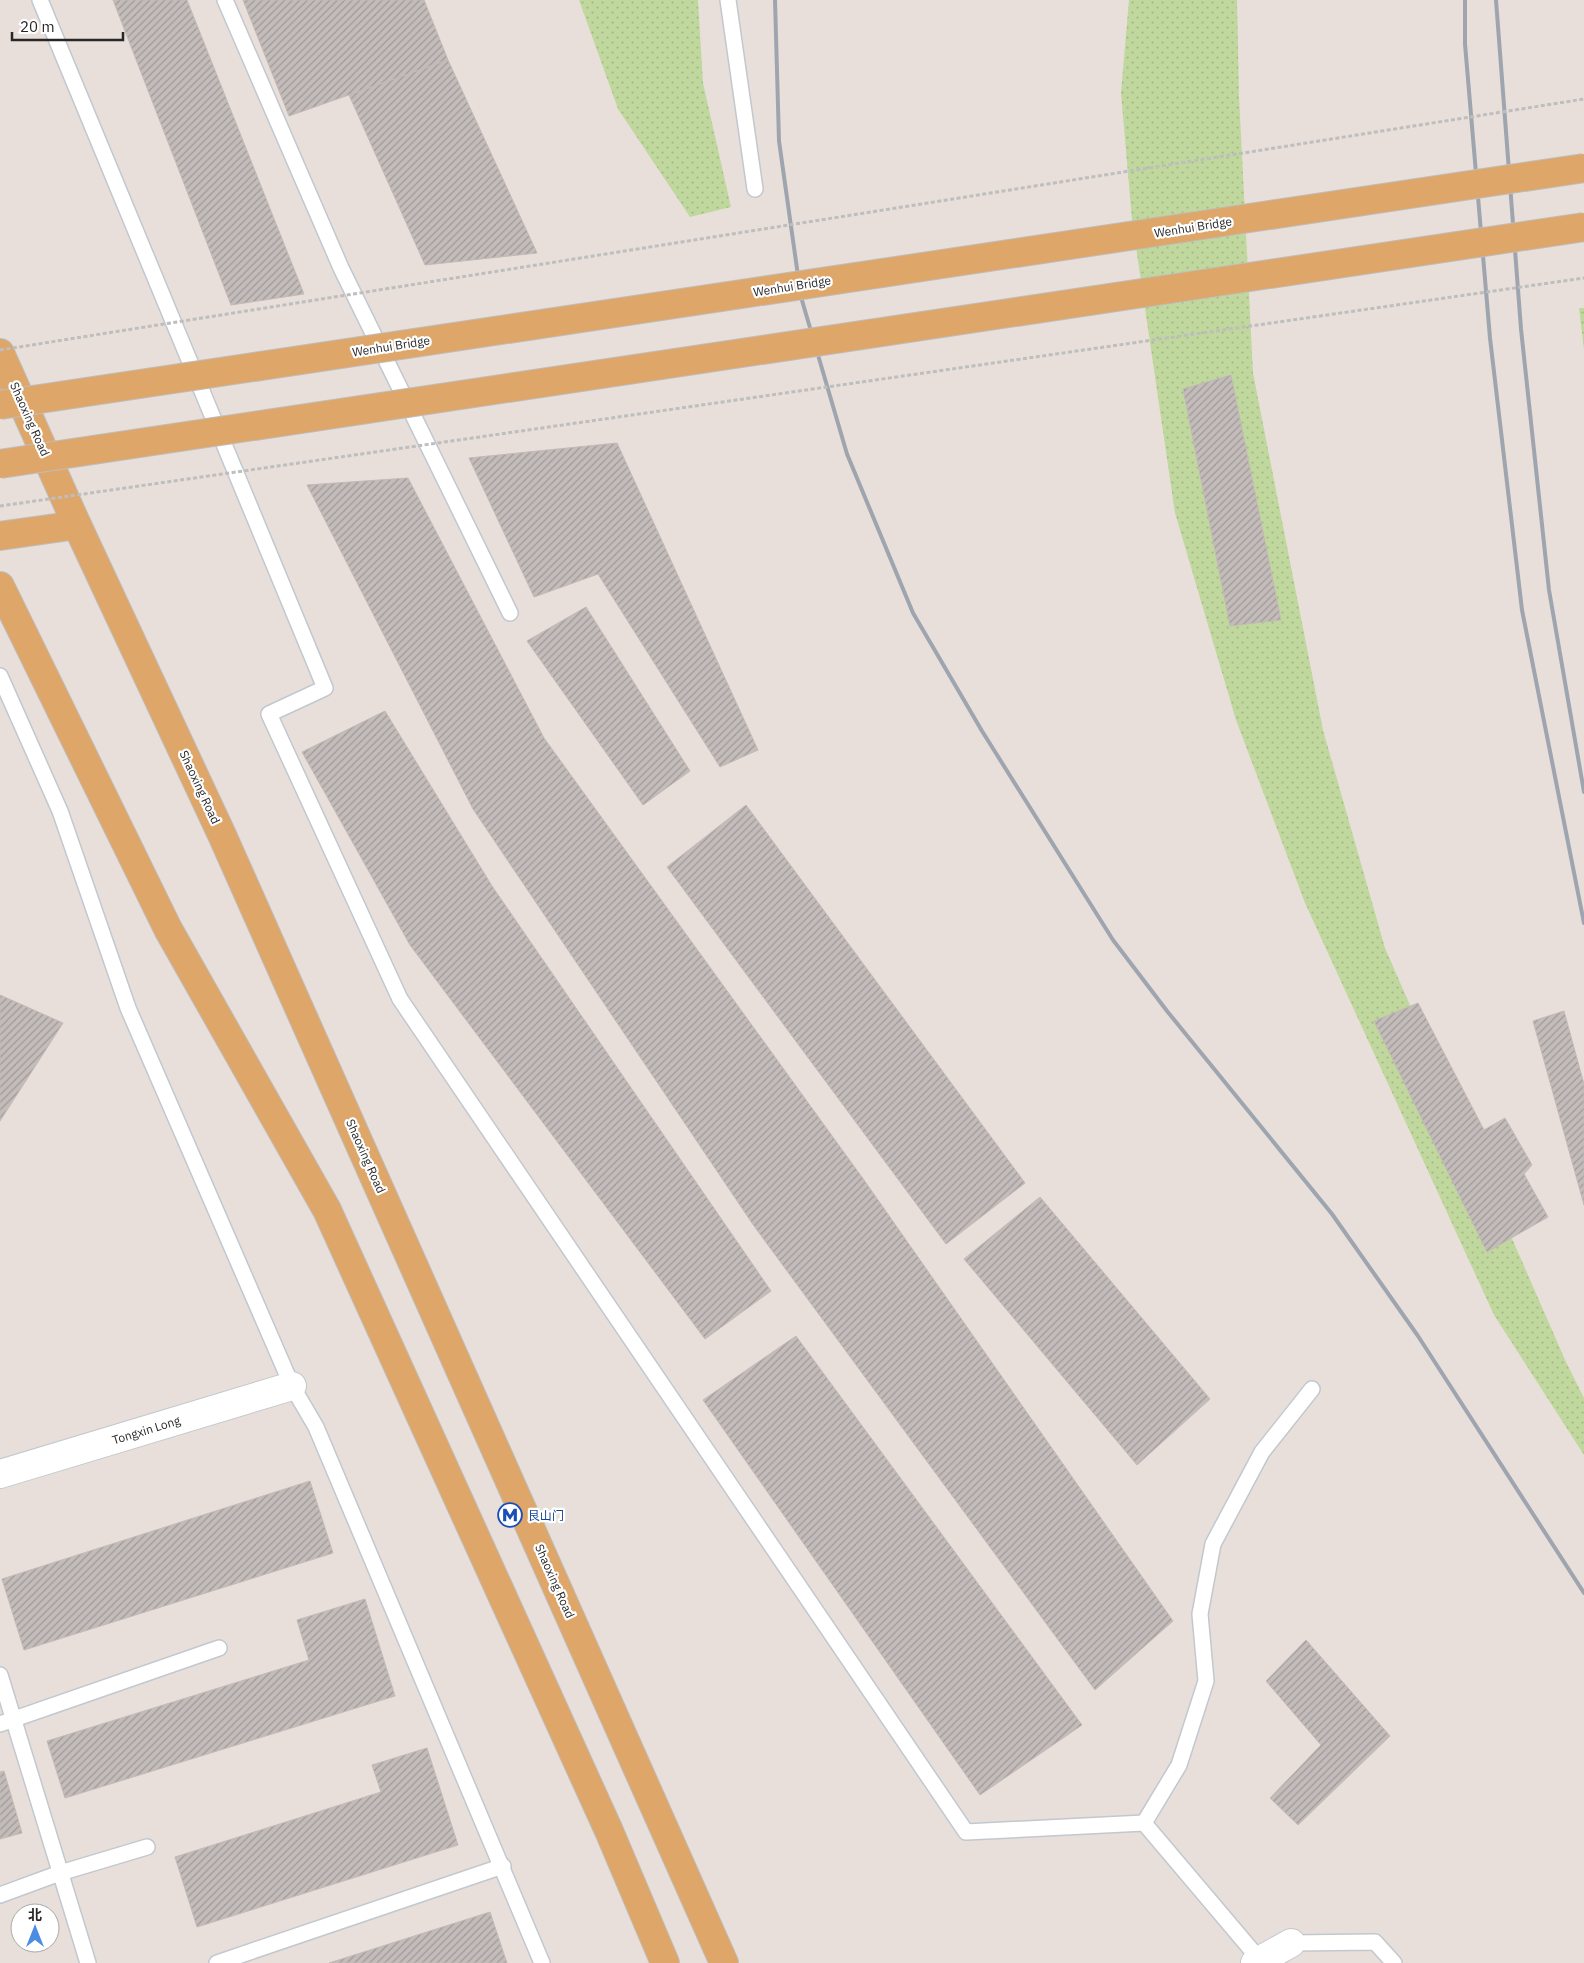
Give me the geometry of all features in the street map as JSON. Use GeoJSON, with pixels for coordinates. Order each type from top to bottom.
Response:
{"type":"FeatureCollection","features":[{"type":"Feature","properties":{"kind":"main road","name":"Wenhui Bridge"},"geometry":{"type":"LineString","coordinates":[[0,405],[1584,168]]}},
{"type":"Feature","properties":{"kind":"main road"},"geometry":{"type":"LineString","coordinates":[[0,464],[1584,227]]}},
{"type":"Feature","properties":{"kind":"main road","name":"Shaoxing Road"},"geometry":{"type":"LineString","coordinates":[[0,351],[77,526],[222,835],[724,1963]]}},
{"type":"Feature","properties":{"kind":"main road"},"geometry":{"type":"LineString","coordinates":[[0,536],[77,526]]}},
{"type":"Feature","properties":{"kind":"main road"},"geometry":{"type":"LineString","coordinates":[[0,586],[168,929],[327,1210],[608,1831],[665,1963]]}},
{"type":"Feature","properties":{"kind":"street","name":"Tongxin Long"},"geometry":{"type":"LineString","coordinates":[[0,1474],[292,1386]]}},
{"type":"Feature","properties":{"kind":"street"},"geometry":{"type":"LineString","coordinates":[[1257,1962],[1291,1943]]}},
{"type":"Feature","properties":{"kind":"lane"},"geometry":{"type":"LineString","coordinates":[[40,0],[325,688],[269,714],[400,999],[966,1832],[1144,1823]]}},
{"type":"Feature","properties":{"kind":"lane"},"geometry":{"type":"LineString","coordinates":[[225,0],[342,268],[510,613]]}},
{"type":"Feature","properties":{"kind":"lane"},"geometry":{"type":"LineString","coordinates":[[728,0],[755,189]]}},
{"type":"Feature","properties":{"kind":"lane"},"geometry":{"type":"LineString","coordinates":[[0,676],[60,812],[128,1008],[292,1386],[316,1427],[503,1866],[542,1963]]}},
{"type":"Feature","properties":{"kind":"lane"},"geometry":{"type":"LineString","coordinates":[[1144,1823],[1178,1765],[1206,1681],[1200,1614],[1214,1544],[1262,1452],[1312,1389]]}},
{"type":"Feature","properties":{"kind":"lane"},"geometry":{"type":"LineString","coordinates":[[7,1722],[219,1648]]}},
{"type":"Feature","properties":{"kind":"lane"},"geometry":{"type":"LineString","coordinates":[[0,1675],[7,1722],[60,1873],[88,1963]]}},
{"type":"Feature","properties":{"kind":"lane"},"geometry":{"type":"LineString","coordinates":[[1144,1823],[1257,1962]]}},
{"type":"Feature","properties":{"kind":"lane"},"geometry":{"type":"LineString","coordinates":[[0,1894],[60,1873],[147,1847]]}},
{"type":"Feature","properties":{"kind":"lane"},"geometry":{"type":"LineString","coordinates":[[217,1963],[503,1866]]}},
{"type":"Feature","properties":{"kind":"lane"},"geometry":{"type":"LineString","coordinates":[[1291,1943],[1375,1942],[1394,1963]]}},
{"type":"Feature","properties":{"kind":"path"},"geometry":{"type":"LineString","coordinates":[[0,351],[1584,99]]}},
{"type":"Feature","properties":{"kind":"path"},"geometry":{"type":"LineString","coordinates":[[0,506],[1584,278]]}},
{"type":"Feature","properties":{"kind":"green space"},"geometry":{"type":"Polygon","coordinates":[[[579,0],[698,0],[703,83],[731,207],[690,217],[618,109],[579,0]]]}},
{"type":"Feature","properties":{"kind":"green space"},"geometry":{"type":"Polygon","coordinates":[[[1129,0],[1237,0],[1239,96],[1253,373],[1323,730],[1385,948],[1566,1362],[1584,1398],[1584,1455],[1494,1315],[1305,903],[1236,720],[1175,513],[1132,220],[1121,93],[1129,0]]]}},
{"type":"Feature","properties":{"kind":"green space"},"geometry":{"type":"Polygon","coordinates":[[[1579,308],[1584,308],[1584,349],[1579,308]]]}},
{"type":"Feature","properties":{"kind":"building"},"geometry":{"type":"Polygon","coordinates":[[[113,0],[187,0],[304,294],[231,305],[113,0]]]}},
{"type":"Feature","properties":{"kind":"building"},"geometry":{"type":"Polygon","coordinates":[[[243,0],[424,0],[448,60],[289,116],[243,0]]]}},
{"type":"Feature","properties":{"kind":"building"},"geometry":{"type":"Polygon","coordinates":[[[448,60],[537,253],[425,265],[349,95],[448,60]]]}},
{"type":"Feature","properties":{"kind":"building"},"geometry":{"type":"Polygon","coordinates":[[[1231,375],[1281,620],[1230,626],[1183,389],[1231,375]]]}},
{"type":"Feature","properties":{"kind":"building"},"geometry":{"type":"Polygon","coordinates":[[[617,443],[758,750],[720,767],[598,574],[534,597],[469,458],[617,443]]]}},
{"type":"Feature","properties":{"kind":"building"},"geometry":{"type":"Polygon","coordinates":[[[408,478],[544,738],[864,1180],[1173,1621],[1095,1690],[754,1226],[473,809],[307,485],[408,478]]]}},
{"type":"Feature","properties":{"kind":"building"},"geometry":{"type":"Polygon","coordinates":[[[586,607],[690,771],[643,805],[527,641],[586,607]]]}},
{"type":"Feature","properties":{"kind":"building"},"geometry":{"type":"Polygon","coordinates":[[[385,711],[492,886],[771,1291],[705,1339],[410,945],[302,752],[385,711]]]}},
{"type":"Feature","properties":{"kind":"building"},"geometry":{"type":"Polygon","coordinates":[[[746,805],[1025,1183],[946,1244],[667,867],[746,805]]]}},
{"type":"Feature","properties":{"kind":"building"},"geometry":{"type":"Polygon","coordinates":[[[0,995],[63,1023],[0,1121],[0,995]]]}},
{"type":"Feature","properties":{"kind":"building"},"geometry":{"type":"Polygon","coordinates":[[[1418,1003],[1484,1130],[1505,1118],[1532,1165],[1524,1174],[1548,1217],[1487,1252],[1374,1021],[1418,1003]]]}},
{"type":"Feature","properties":{"kind":"building"},"geometry":{"type":"Polygon","coordinates":[[[1564,1011],[1584,1084],[1584,1205],[1533,1021],[1564,1011]]]}},
{"type":"Feature","properties":{"kind":"building"},"geometry":{"type":"Polygon","coordinates":[[[1040,1197],[1210,1399],[1137,1465],[964,1259],[1040,1197]]]}},
{"type":"Feature","properties":{"kind":"building"},"geometry":{"type":"Polygon","coordinates":[[[796,1336],[1082,1725],[980,1795],[703,1400],[796,1336]]]}},
{"type":"Feature","properties":{"kind":"building"},"geometry":{"type":"Polygon","coordinates":[[[310,1481],[333,1553],[24,1650],[2,1579],[310,1481]]]}},
{"type":"Feature","properties":{"kind":"building"},"geometry":{"type":"Polygon","coordinates":[[[365,1599],[395,1696],[65,1798],[47,1741],[309,1660],[297,1620],[365,1599]]]}},
{"type":"Feature","properties":{"kind":"building"},"geometry":{"type":"Polygon","coordinates":[[[1306,1640],[1390,1736],[1298,1825],[1270,1798],[1321,1745],[1266,1681],[1306,1640]]]}},
{"type":"Feature","properties":{"kind":"building"},"geometry":{"type":"Polygon","coordinates":[[[427,1748],[458,1845],[197,1927],[175,1857],[381,1792],[372,1765],[427,1748]]]}},
{"type":"Feature","properties":{"kind":"building"},"geometry":{"type":"Polygon","coordinates":[[[4,1771],[22,1833],[0,1839],[0,1772],[4,1771]]]}},
{"type":"Feature","properties":{"kind":"building"},"geometry":{"type":"Polygon","coordinates":[[[490,1912],[507,1963],[329,1963],[490,1912]]]}},
{"type":"Feature","properties":{"kind":"railway"},"geometry":{"type":"LineString","coordinates":[[775,0],[779,141],[801,297],[847,454],[913,613],[982,731],[1113,940],[1167,1011],[1332,1214],[1418,1336],[1584,1593]]}},
{"type":"Feature","properties":{"kind":"railway"},"geometry":{"type":"LineString","coordinates":[[1465,0],[1465,44],[1490,338],[1522,610],[1584,923]]}},
{"type":"Feature","properties":{"kind":"railway"},"geometry":{"type":"LineString","coordinates":[[1496,0],[1521,329],[1549,590],[1584,792]]}},
{"type":"Feature","properties":{"kind":"place","name":"艮山门"},"geometry":{"type":"Point","coordinates":[510,1515]}}]}
